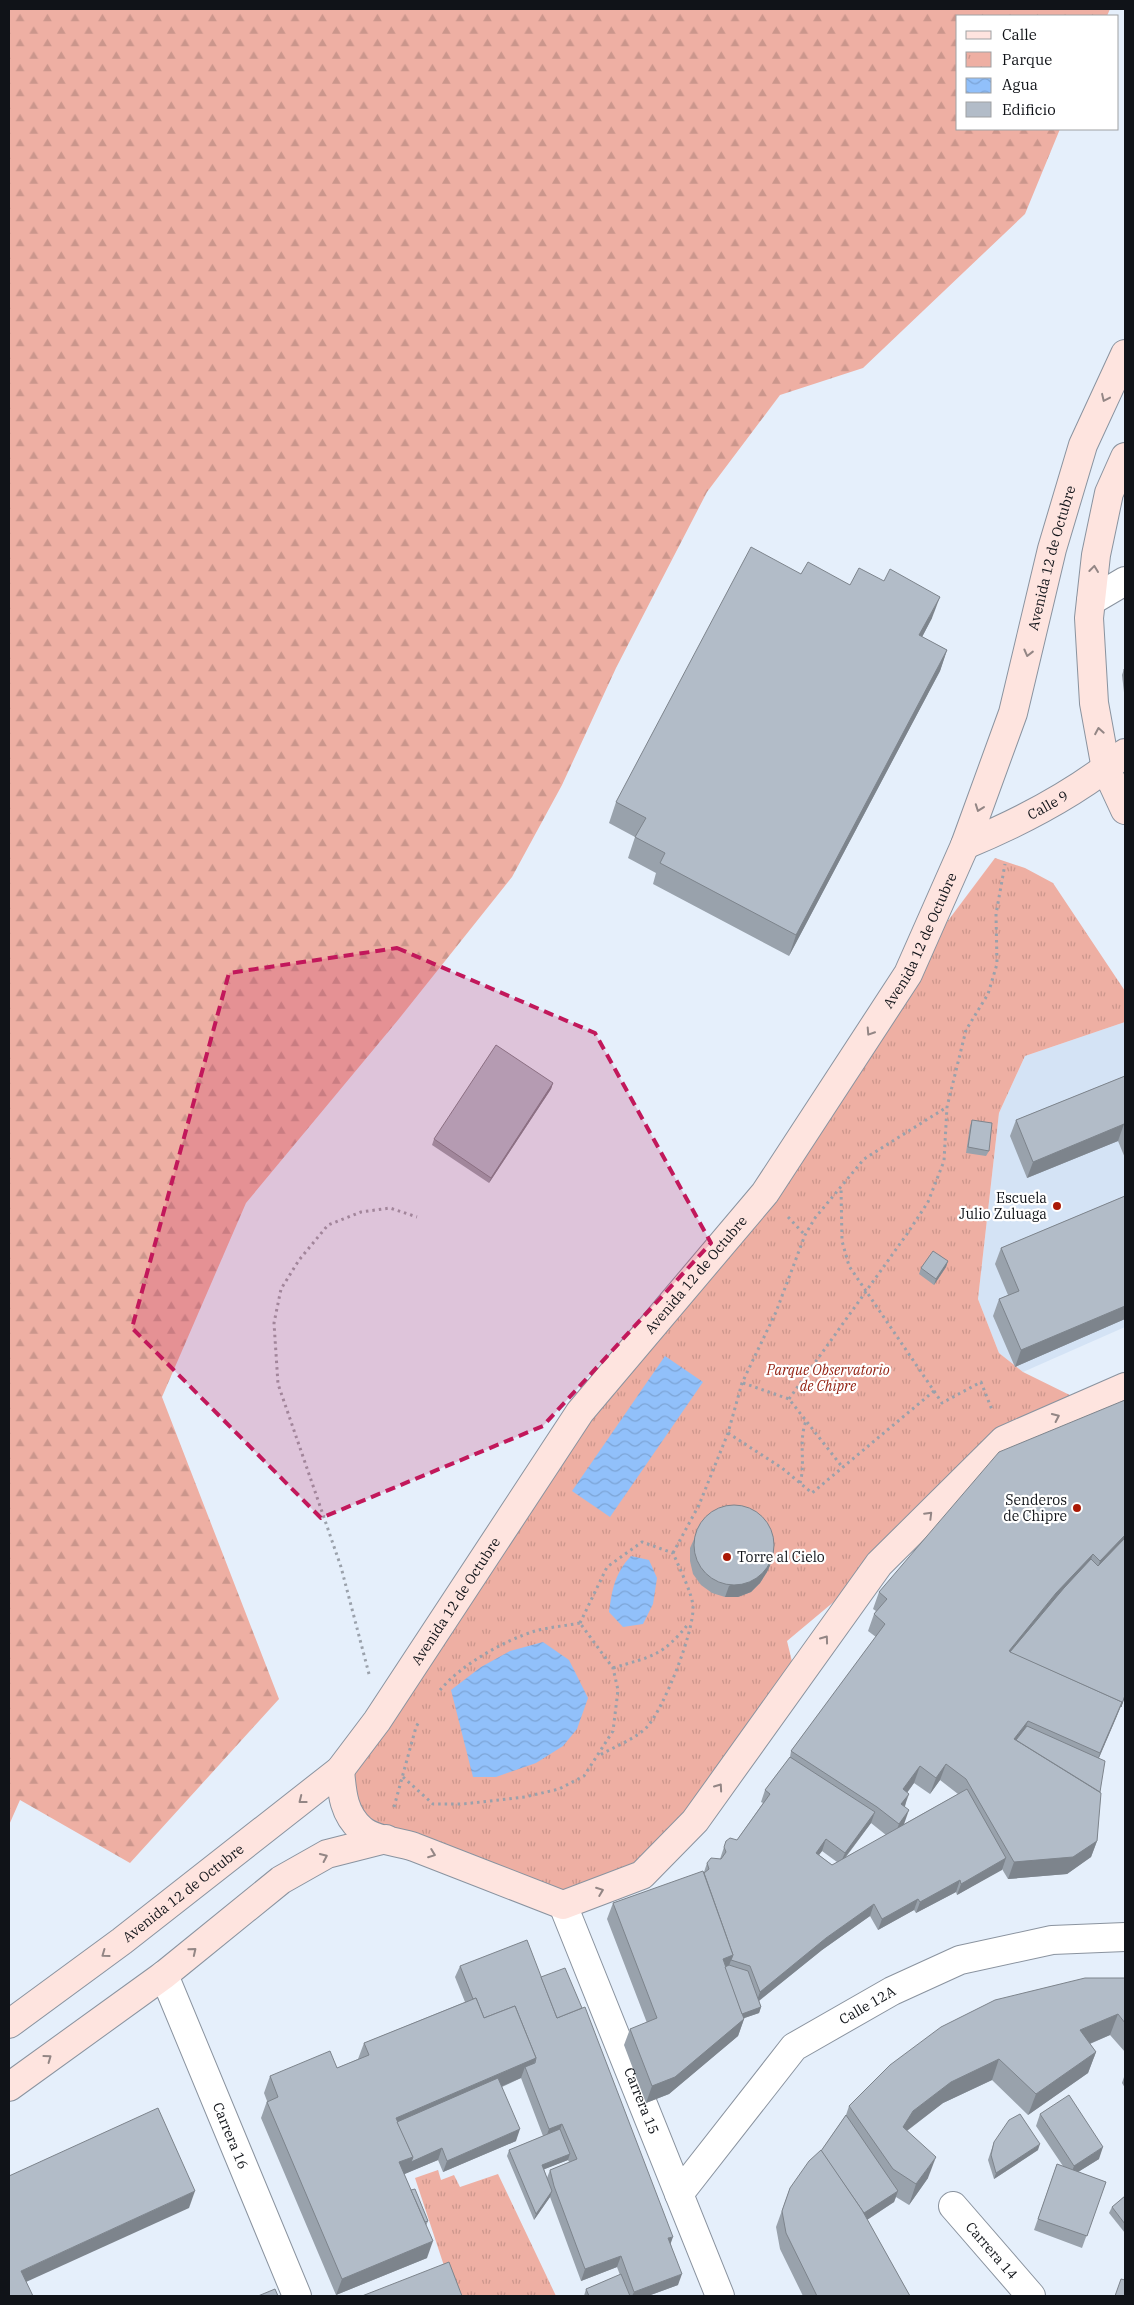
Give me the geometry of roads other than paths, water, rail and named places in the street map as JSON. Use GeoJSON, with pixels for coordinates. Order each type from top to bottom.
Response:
{"type":"FeatureCollection","features":[{"type":"Feature","properties":{"kind":"main road","name":"Avenida 12 de Octubre"},"geometry":{"type":"LineString","coordinates":[[9,2024],[122,1941],[340,1770],[377,1721],[580,1412],[765,1193],[908,974],[965,845],[1013,713],[1052,548],[1082,445],[1125,354]]}},
{"type":"Feature","properties":{"kind":"main road"},"geometry":{"type":"LineString","coordinates":[[1125,457],[1110,493],[1096,555],[1089,618],[1094,703],[1116,761],[1125,810]]}},
{"type":"Feature","properties":{"kind":"main road","name":"Calle 9"},"geometry":{"type":"LineString","coordinates":[[965,845],[1014,825],[1116,761]]}},
{"type":"Feature","properties":{"kind":"main road"},"geometry":{"type":"LineString","coordinates":[[340,1770],[342,1800],[352,1820],[367,1833],[412,1847],[563,1906],[642,1875],[696,1822],[879,1564],[1004,1440],[1125,1387]]}},
{"type":"Feature","properties":{"kind":"main road"},"geometry":{"type":"LineString","coordinates":[[9,2087],[164,1975],[282,1880],[327,1854],[386,1839]]}},
{"type":"Feature","properties":{"kind":"street"},"geometry":{"type":"LineString","coordinates":[[1091,601],[1125,581]]}},
{"type":"Feature","properties":{"kind":"street","name":"Carrera 15"},"geometry":{"type":"LineString","coordinates":[[563,1906],[720,2296]]}},
{"type":"Feature","properties":{"kind":"street","name":"Calle 12A"},"geometry":{"type":"LineString","coordinates":[[679,2194],[794,2047],[892,1991],[960,1960],[1052,1940],[1125,1937]]}},
{"type":"Feature","properties":{"kind":"street","name":"Carrera 16"},"geometry":{"type":"LineString","coordinates":[[164,1975],[297,2296]]}},
{"type":"Feature","properties":{"kind":"street","name":"Carrera 14"},"geometry":{"type":"LineString","coordinates":[[953,2206],[1031,2296]]}},
{"type":"Feature","properties":{"kind":"water"},"geometry":{"type":"Polygon","coordinates":[[[665,1356],[703,1382],[610,1517],[572,1491],[665,1356]]]}},
{"type":"Feature","properties":{"kind":"water"},"geometry":{"type":"Polygon","coordinates":[[[631,1556],[649,1560],[657,1578],[653,1604],[643,1624],[623,1627],[609,1612],[615,1582],[621,1569],[631,1556]]]}},
{"type":"Feature","properties":{"kind":"water"},"geometry":{"type":"Polygon","coordinates":[[[543,1642],[569,1660],[588,1698],[577,1729],[563,1746],[536,1763],[496,1777],[473,1777],[451,1690],[481,1667],[510,1651],[543,1642]]]}},
{"type":"Feature","properties":{"kind":"place","name":"Escuela Julio Zuluaga"},"geometry":{"type":"Point","coordinates":[1057,1206]}},
{"type":"Feature","properties":{"kind":"place","name":"Senderos de Chipre"},"geometry":{"type":"Point","coordinates":[1077,1508]}},
{"type":"Feature","properties":{"kind":"place","name":"Torre al Cielo"},"geometry":{"type":"Point","coordinates":[727,1557]}},
{"type":"Feature","properties":{"kind":"park label","name":"Parque Observatorio de Chipre"},"geometry":{"type":"Point","coordinates":[828,1378]}}]}
